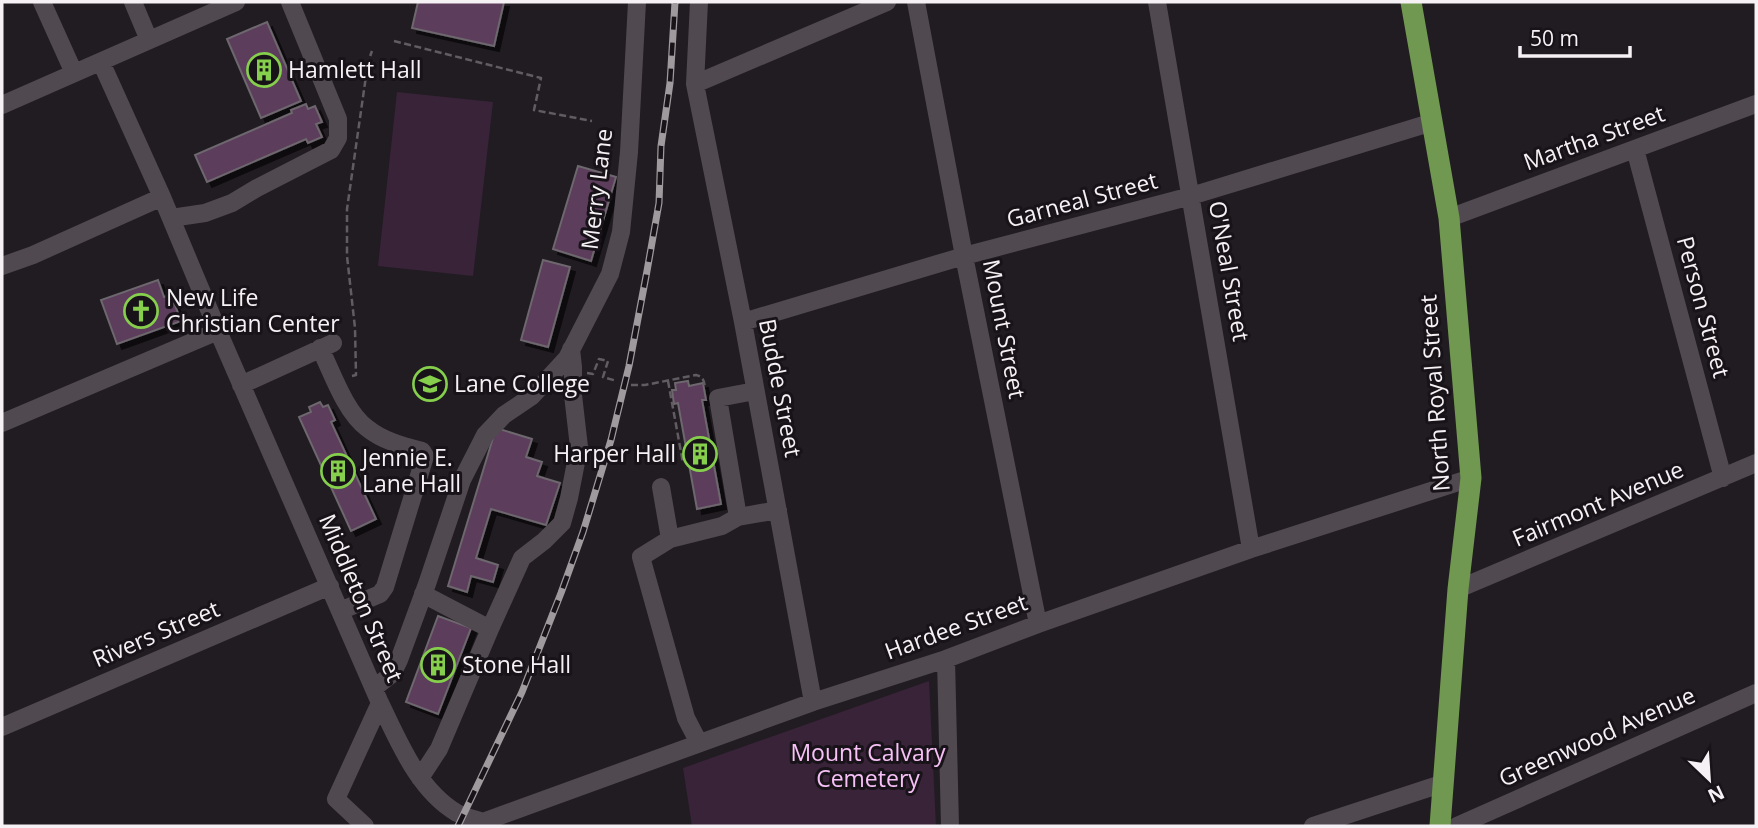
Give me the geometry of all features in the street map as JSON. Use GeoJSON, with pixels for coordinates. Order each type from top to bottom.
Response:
{"type":"FeatureCollection","features":[{"type":"Feature","properties":{"kind":"main road","name":"North Royal Street"},"geometry":{"type":"LineString","coordinates":[[1411,2],[1449,218],[1471,478],[1458,589],[1440,826]]}},
{"type":"Feature","properties":{"kind":"street"},"geometry":{"type":"LineString","coordinates":[[42,2],[74,74]]}},
{"type":"Feature","properties":{"kind":"street"},"geometry":{"type":"LineString","coordinates":[[133,2],[149,40]]}},
{"type":"Feature","properties":{"kind":"street"},"geometry":{"type":"LineString","coordinates":[[2,105],[236,2]]}},
{"type":"Feature","properties":{"kind":"street"},"geometry":{"type":"LineString","coordinates":[[171,218],[205,213],[232,203],[331,149],[338,138],[338,119],[290,2]]}},
{"type":"Feature","properties":{"kind":"street","name":"Merry Lane"},"geometry":{"type":"LineString","coordinates":[[365,826],[335,799],[377,696],[395,667],[462,480],[485,435],[505,415],[531,397],[567,358],[610,274],[621,232],[637,2]]}},
{"type":"Feature","properties":{"kind":"street","name":"Budde Street"},"geometry":{"type":"LineString","coordinates":[[699,2],[695,84],[743,322],[813,702]]}},
{"type":"Feature","properties":{"kind":"street"},"geometry":{"type":"LineString","coordinates":[[695,84],[887,2]]}},
{"type":"Feature","properties":{"kind":"street","name":"Mount Street"},"geometry":{"type":"LineString","coordinates":[[916,2],[1038,624]]}},
{"type":"Feature","properties":{"kind":"street","name":"O'Neal Street"},"geometry":{"type":"LineString","coordinates":[[1157,2],[1251,549]]}},
{"type":"Feature","properties":{"kind":"street","name":"Middleton Street"},"geometry":{"type":"LineString","coordinates":[[101,62],[396,737],[432,793],[460,814]]}},
{"type":"Feature","properties":{"kind":"street","name":"Martha Street"},"geometry":{"type":"LineString","coordinates":[[1449,218],[1756,104]]}},
{"type":"Feature","properties":{"kind":"street","name":"Garneal Street"},"geometry":{"type":"LineString","coordinates":[[743,322],[964,256],[1191,196],[1433,122]]}},
{"type":"Feature","properties":{"kind":"street","name":"Person Street"},"geometry":{"type":"LineString","coordinates":[[1635,149],[1723,478]]}},
{"type":"Feature","properties":{"kind":"street"},"geometry":{"type":"LineString","coordinates":[[2,266],[33,255],[162,197]]}},
{"type":"Feature","properties":{"kind":"street"},"geometry":{"type":"LineString","coordinates":[[2,423],[218,331]]}},
{"type":"Feature","properties":{"kind":"street"},"geometry":{"type":"LineString","coordinates":[[241,385],[326,345],[350,409],[366,428],[393,443],[422,451],[425,456],[385,587],[380,594],[340,611]]}},
{"type":"Feature","properties":{"kind":"street"},"geometry":{"type":"LineString","coordinates":[[420,778],[439,749],[522,558],[562,523],[579,447],[571,349]]}},
{"type":"Feature","properties":{"kind":"street"},"geometry":{"type":"LineString","coordinates":[[738,517],[718,398],[755,391]]}},
{"type":"Feature","properties":{"kind":"street","name":"Fairmont Avenue"},"geometry":{"type":"LineString","coordinates":[[1458,589],[1756,463]]}},
{"type":"Feature","properties":{"kind":"street","name":"Hardee Street"},"geometry":{"type":"LineString","coordinates":[[460,814],[483,824],[813,702],[946,659],[1251,549],[1471,478]]}},
{"type":"Feature","properties":{"kind":"street"},"geometry":{"type":"LineString","coordinates":[[661,487],[670,539]]}},
{"type":"Feature","properties":{"kind":"street"},"geometry":{"type":"LineString","coordinates":[[699,743],[686,718],[641,558],[670,539],[722,526],[738,517],[778,510]]}},
{"type":"Feature","properties":{"kind":"street","name":"Rivers Street"},"geometry":{"type":"LineString","coordinates":[[2,727],[330,586]]}},
{"type":"Feature","properties":{"kind":"street"},"geometry":{"type":"LineString","coordinates":[[423,594],[490,629]]}},
{"type":"Feature","properties":{"kind":"street"},"geometry":{"type":"LineString","coordinates":[[946,659],[950,826]]}},
{"type":"Feature","properties":{"kind":"street","name":"Greenwood Avenue"},"geometry":{"type":"LineString","coordinates":[[1457,826],[1756,693]]}},
{"type":"Feature","properties":{"kind":"street"},"geometry":{"type":"LineString","coordinates":[[1313,826],[1444,783]]}},
{"type":"Feature","properties":{"kind":"path"},"geometry":{"type":"LineString","coordinates":[[394,41],[541,78],[534,110],[592,121]]}},
{"type":"Feature","properties":{"kind":"path"},"geometry":{"type":"LineString","coordinates":[[349,378],[356,375],[356,364],[355,328],[346,256],[347,209],[368,62],[372,51]]}},
{"type":"Feature","properties":{"kind":"path"},"geometry":{"type":"LineString","coordinates":[[592,374],[599,359],[608,361],[603,377],[617,381]]}},
{"type":"Feature","properties":{"kind":"path"},"geometry":{"type":"LineString","coordinates":[[631,385],[645,385],[696,375],[704,379],[706,391]]}},
{"type":"Feature","properties":{"kind":"path"},"geometry":{"type":"LineString","coordinates":[[668,381],[683,463]]}},
{"type":"Feature","properties":{"kind":"green space"},"geometry":{"type":"Polygon","coordinates":[[[397,92],[493,102],[473,276],[378,266],[397,92]]]}},
{"type":"Feature","properties":{"kind":"green space","name":"Mount Calvary Cemetery"},"geometry":{"type":"Polygon","coordinates":[[[929,681],[936,826],[692,826],[683,768],[929,681]]]}},
{"type":"Feature","properties":{"kind":"building"},"geometry":{"type":"Polygon","coordinates":[[[418,2],[504,2],[494,46],[412,28],[418,2]]]}},
{"type":"Feature","properties":{"kind":"building","name":"Hamlett Hall"},"geometry":{"type":"Polygon","coordinates":[[[267,22],[301,101],[261,118],[227,39],[267,22]]]}},
{"type":"Feature","properties":{"kind":"building"},"geometry":{"type":"Polygon","coordinates":[[[306,104],[308,109],[315,106],[322,122],[316,124],[322,137],[308,143],[306,139],[207,182],[195,155],[292,113],[291,110],[306,104]]]}},
{"type":"Feature","properties":{"kind":"building"},"geometry":{"type":"Polygon","coordinates":[[[578,166],[616,177],[591,261],[553,249],[578,166]]]}},
{"type":"Feature","properties":{"kind":"building"},"geometry":{"type":"Polygon","coordinates":[[[543,260],[570,267],[548,347],[521,340],[543,260]]]}},
{"type":"Feature","properties":{"kind":"building","name":"New Life Christian Center"},"geometry":{"type":"Polygon","coordinates":[[[158,280],[164,297],[171,295],[181,321],[117,344],[101,300],[158,280]]]}},
{"type":"Feature","properties":{"kind":"building","name":"Harper Hall"},"geometry":{"type":"Polygon","coordinates":[[[688,381],[689,386],[703,383],[706,400],[702,400],[721,504],[697,509],[678,403],[674,404],[672,390],[676,390],[675,383],[688,381]]]}},
{"type":"Feature","properties":{"kind":"building","name":"Jennie E. Lane Hall"},"geometry":{"type":"Polygon","coordinates":[[[320,402],[323,407],[328,405],[335,420],[331,422],[376,519],[351,531],[299,417],[311,412],[309,407],[320,402]]]}},
{"type":"Feature","properties":{"kind":"building"},"geometry":{"type":"Polygon","coordinates":[[[496,428],[532,439],[526,457],[542,462],[537,476],[560,483],[546,525],[491,509],[476,558],[498,565],[493,582],[471,576],[467,592],[448,586],[496,428]]]}},
{"type":"Feature","properties":{"kind":"building","name":"Stone Hall"},"geometry":{"type":"Polygon","coordinates":[[[438,616],[471,628],[438,714],[406,702],[438,616]]]}},
{"type":"Feature","properties":{"kind":"railway"},"geometry":{"type":"LineString","coordinates":[[458,826],[522,692],[583,532],[611,440],[629,366],[659,203],[661,146],[670,83],[675,2]]}},
{"type":"Feature","properties":{"kind":"place","name":"Hamlett Hall"},"geometry":{"type":"Point","coordinates":[264,70]}},
{"type":"Feature","properties":{"kind":"place","name":"New Life Christian Center"},"geometry":{"type":"Point","coordinates":[141,311]}},
{"type":"Feature","properties":{"kind":"place","name":"Lane College"},"geometry":{"type":"Point","coordinates":[430,384]}},
{"type":"Feature","properties":{"kind":"place","name":"Harper Hall"},"geometry":{"type":"Point","coordinates":[700,454]}},
{"type":"Feature","properties":{"kind":"place","name":"Jennie E. Lane Hall"},"geometry":{"type":"Point","coordinates":[338,471]}},
{"type":"Feature","properties":{"kind":"place","name":"Stone Hall"},"geometry":{"type":"Point","coordinates":[438,665]}}]}
